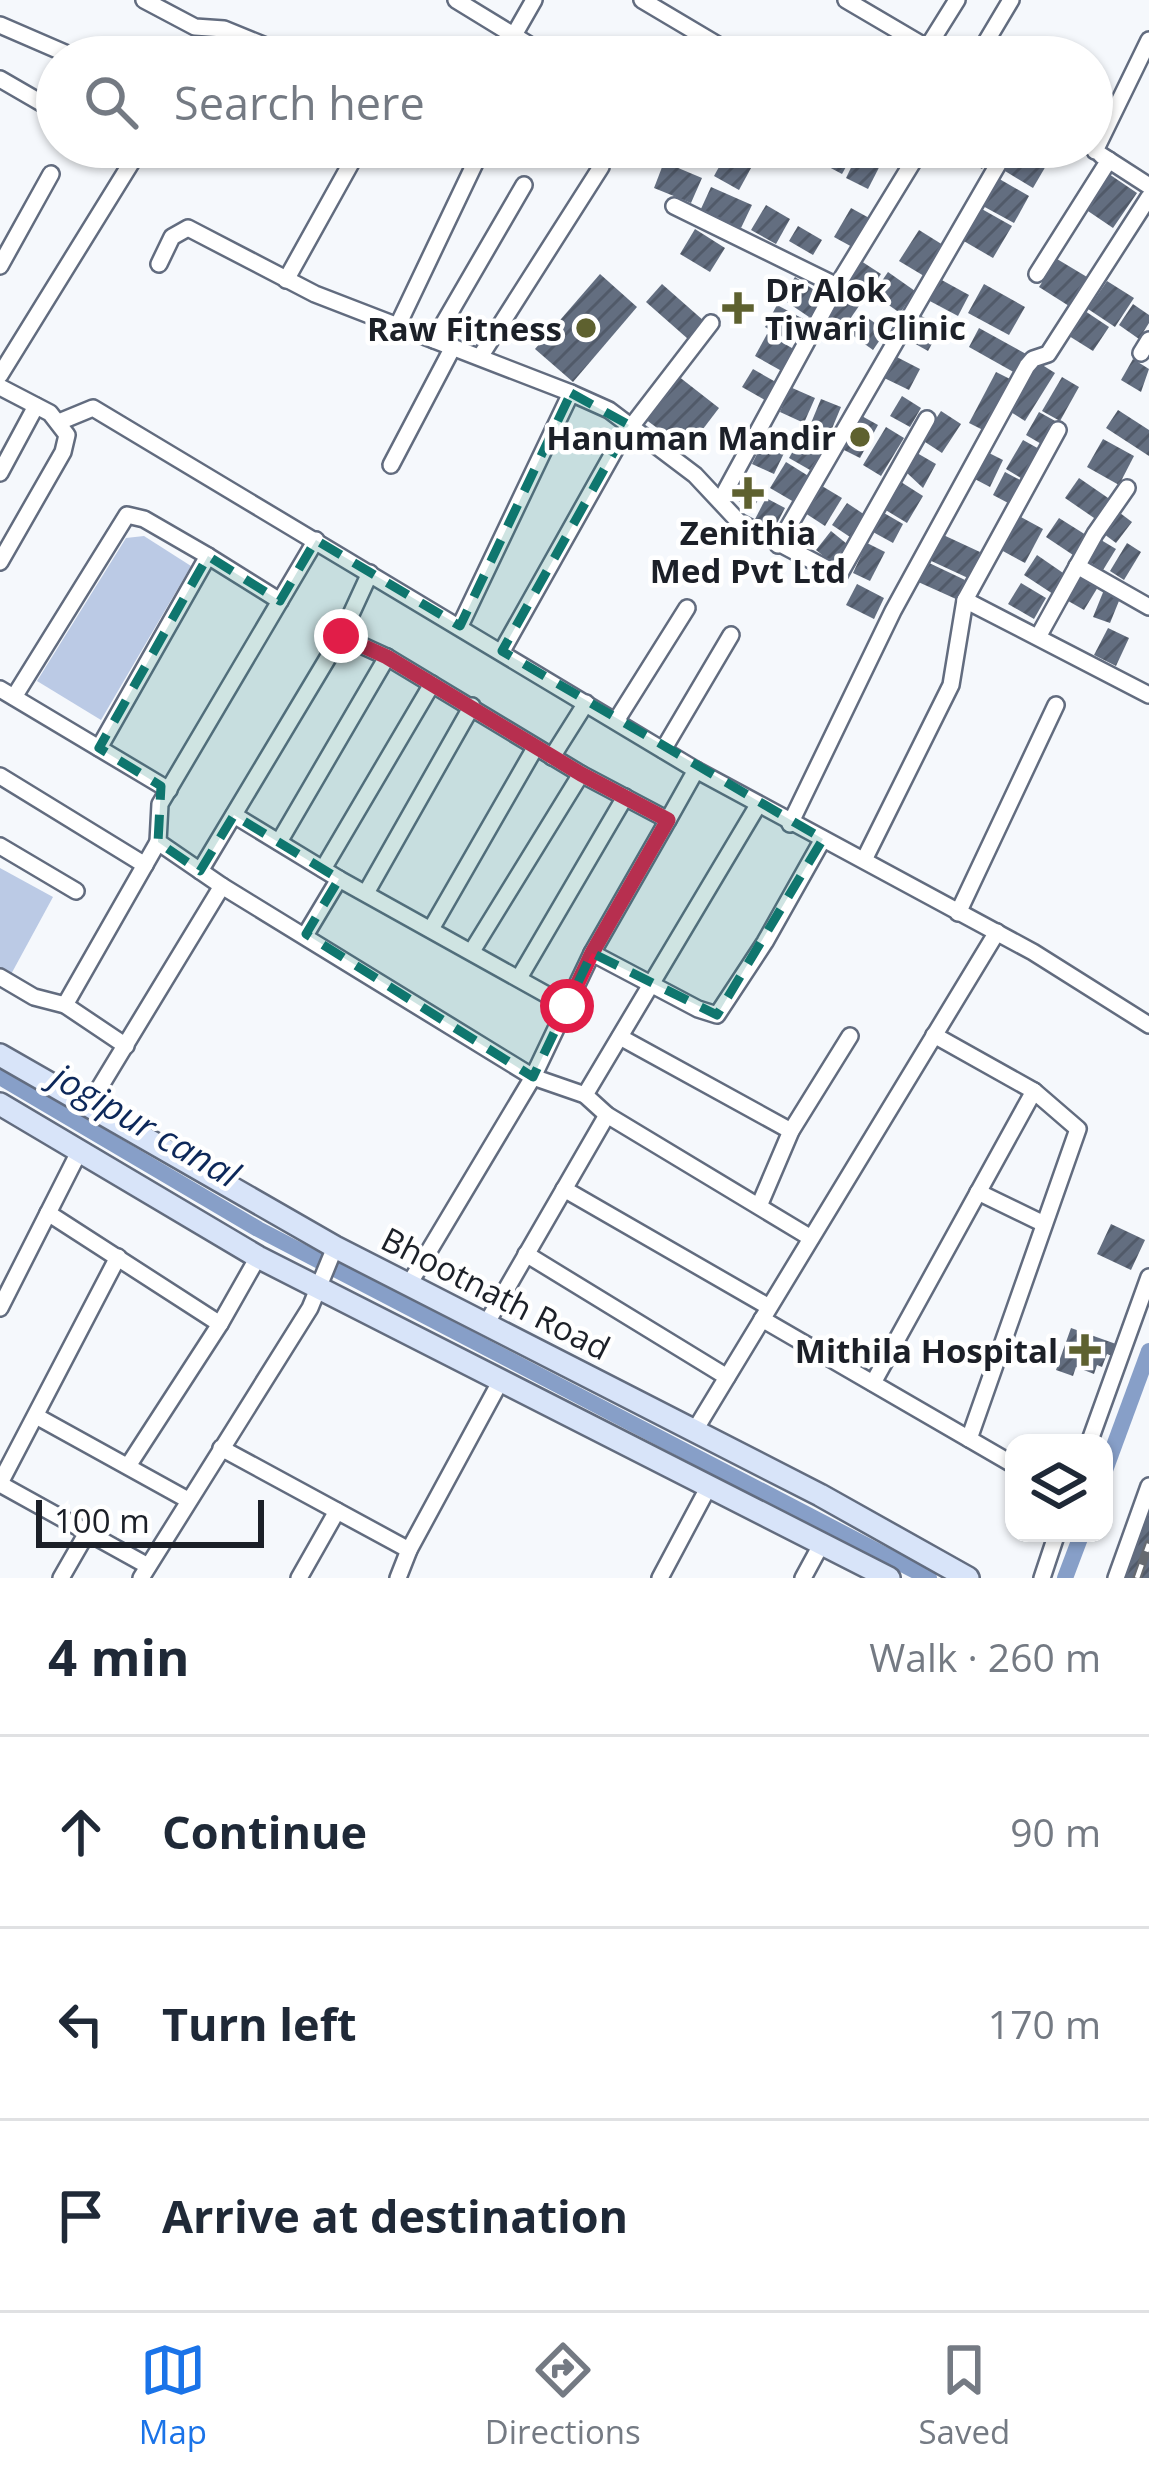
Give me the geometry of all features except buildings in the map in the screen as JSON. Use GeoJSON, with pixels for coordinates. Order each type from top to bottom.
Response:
{"type":"FeatureCollection","features":[{"type":"Feature","properties":{"kind":"street"},"geometry":{"type":"LineString","coordinates":[[144,0],[195,27],[241,36]]}},
{"type":"Feature","properties":{"kind":"street"},"geometry":{"type":"LineString","coordinates":[[456,0],[514,35],[534,0]]}},
{"type":"Feature","properties":{"kind":"street"},"geometry":{"type":"LineString","coordinates":[[642,0],[703,36]]}},
{"type":"Feature","properties":{"kind":"street"},"geometry":{"type":"LineString","coordinates":[[847,0],[908,36]]}},
{"type":"Feature","properties":{"kind":"street"},"geometry":{"type":"LineString","coordinates":[[935,36],[957,0]]}},
{"type":"Feature","properties":{"kind":"street"},"geometry":{"type":"LineString","coordinates":[[989,36],[1011,0]]}},
{"type":"Feature","properties":{"kind":"street"},"geometry":{"type":"LineString","coordinates":[[0,25],[36,41]]}},
{"type":"Feature","properties":{"kind":"street"},"geometry":{"type":"LineString","coordinates":[[1113,118],[1149,40]]}},
{"type":"Feature","properties":{"kind":"street"},"geometry":{"type":"LineString","coordinates":[[0,79],[36,100]]}},
{"type":"Feature","properties":{"kind":"street"},"geometry":{"type":"LineString","coordinates":[[1113,163],[1149,186]]}},
{"type":"Feature","properties":{"kind":"street"},"geometry":{"type":"LineString","coordinates":[[0,375],[128,168]]}},
{"type":"Feature","properties":{"kind":"street"},"geometry":{"type":"LineString","coordinates":[[286,280],[348,168]]}},
{"type":"Feature","properties":{"kind":"street"},"geometry":{"type":"LineString","coordinates":[[397,327],[473,168]]}},
{"type":"Feature","properties":{"kind":"street"},"geometry":{"type":"LineString","coordinates":[[479,357],[600,168]]}},
{"type":"Feature","properties":{"kind":"street"},"geometry":{"type":"LineString","coordinates":[[719,501],[837,286],[909,168]]}},
{"type":"Feature","properties":{"kind":"street"},"geometry":{"type":"LineString","coordinates":[[778,545],[996,168]]}},
{"type":"Feature","properties":{"kind":"street"},"geometry":{"type":"LineString","coordinates":[[1037,274],[1090,168]]}},
{"type":"Feature","properties":{"kind":"street"},"geometry":{"type":"LineString","coordinates":[[0,266],[51,174]]}},
{"type":"Feature","properties":{"kind":"street"},"geometry":{"type":"LineString","coordinates":[[434,340],[524,185]]}},
{"type":"Feature","properties":{"kind":"street"},"geometry":{"type":"LineString","coordinates":[[790,824],[893,611],[1027,366],[1048,354],[1149,197]]}},
{"type":"Feature","properties":{"kind":"street"},"geometry":{"type":"LineString","coordinates":[[674,206],[837,286]]}},
{"type":"Feature","properties":{"kind":"street"},"geometry":{"type":"LineString","coordinates":[[159,264],[172,237],[188,228],[286,280],[571,392],[608,410],[695,475],[739,522],[839,575],[927,419]]}},
{"type":"Feature","properties":{"kind":"street"},"geometry":{"type":"LineString","coordinates":[[502,651],[630,426],[711,322]]}},
{"type":"Feature","properties":{"kind":"street"},"geometry":{"type":"LineString","coordinates":[[391,465],[453,347]]}},
{"type":"Feature","properties":{"kind":"street"},"geometry":{"type":"LineString","coordinates":[[0,387],[59,422],[67,435],[63,452],[0,562]]}},
{"type":"Feature","properties":{"kind":"street"},"geometry":{"type":"LineString","coordinates":[[460,626],[571,392]]}},
{"type":"Feature","properties":{"kind":"street"},"geometry":{"type":"LineString","coordinates":[[0,473],[36,406]]}},
{"type":"Feature","properties":{"kind":"street"},"geometry":{"type":"LineString","coordinates":[[59,422],[93,408],[696,770],[997,932],[1149,1025]]}},
{"type":"Feature","properties":{"kind":"street"},"geometry":{"type":"LineString","coordinates":[[864,860],[950,686],[965,600],[1058,430]]}},
{"type":"Feature","properties":{"kind":"street"},"geometry":{"type":"LineString","coordinates":[[1038,637],[1127,488]]}},
{"type":"Feature","properties":{"kind":"street"},"geometry":{"type":"LineString","coordinates":[[169,790],[7,693],[127,515],[144,518],[280,601]]}},
{"type":"Feature","properties":{"kind":"street"},"geometry":{"type":"LineString","coordinates":[[64,1005],[158,842],[160,804],[316,540]]}},
{"type":"Feature","properties":{"kind":"street"},"geometry":{"type":"LineString","coordinates":[[99,748],[208,556]]}},
{"type":"Feature","properties":{"kind":"street"},"geometry":{"type":"LineString","coordinates":[[1077,566],[1149,608]]}},
{"type":"Feature","properties":{"kind":"street"},"geometry":{"type":"LineString","coordinates":[[200,871],[341,636],[370,573]]}},
{"type":"Feature","properties":{"kind":"street"},"geometry":{"type":"LineString","coordinates":[[965,600],[1149,695]]}},
{"type":"Feature","properties":{"kind":"street"},"geometry":{"type":"LineString","coordinates":[[616,721],[686,608]]}},
{"type":"Feature","properties":{"kind":"street"},"geometry":{"type":"LineString","coordinates":[[663,750],[730,635]]}},
{"type":"Feature","properties":{"kind":"street"},"geometry":{"type":"LineString","coordinates":[[341,636],[387,657],[536,748],[668,820]]}},
{"type":"Feature","properties":{"kind":"street"},"geometry":{"type":"LineString","coordinates":[[279,842],[387,657]]}},
{"type":"Feature","properties":{"kind":"street"},"geometry":{"type":"LineString","coordinates":[[323,869],[432,684]]}},
{"type":"Feature","properties":{"kind":"street"},"geometry":{"type":"LineString","coordinates":[[552,757],[586,703]]}},
{"type":"Feature","properties":{"kind":"street"},"geometry":{"type":"LineString","coordinates":[[958,913],[1056,705]]}},
{"type":"Feature","properties":{"kind":"street"},"geometry":{"type":"LineString","coordinates":[[366,893],[472,706]]}},
{"type":"Feature","properties":{"kind":"street"},"geometry":{"type":"LineString","coordinates":[[431,928],[536,748]]}},
{"type":"Feature","properties":{"kind":"street"},"geometry":{"type":"LineString","coordinates":[[408,1286],[533,1076],[592,953],[696,770]]}},
{"type":"Feature","properties":{"kind":"street"},"geometry":{"type":"LineString","coordinates":[[472,951],[581,774]]}},
{"type":"Feature","properties":{"kind":"street"},"geometry":{"type":"LineString","coordinates":[[0,776],[145,865]]}},
{"type":"Feature","properties":{"kind":"street"},"geometry":{"type":"LineString","coordinates":[[519,978],[625,797]]}},
{"type":"Feature","properties":{"kind":"street"},"geometry":{"type":"LineString","coordinates":[[585,1095],[758,805]]}},
{"type":"Feature","properties":{"kind":"street"},"geometry":{"type":"LineString","coordinates":[[234,814],[339,879],[567,1006]]}},
{"type":"Feature","properties":{"kind":"street"},"geometry":{"type":"LineString","coordinates":[[592,953],[717,1015],[823,839]]}},
{"type":"Feature","properties":{"kind":"street"},"geometry":{"type":"LineString","coordinates":[[158,842],[533,1076],[585,1095],[607,1114],[811,1238]]}},
{"type":"Feature","properties":{"kind":"street"},"geometry":{"type":"LineString","coordinates":[[0,846],[76,891]]}},
{"type":"Feature","properties":{"kind":"street"},"geometry":{"type":"LineString","coordinates":[[306,934],[339,879]]}},
{"type":"Feature","properties":{"kind":"street"},"geometry":{"type":"LineString","coordinates":[[88,1105],[222,886]]}},
{"type":"Feature","properties":{"kind":"street"},"geometry":{"type":"LineString","coordinates":[[695,1430],[997,932]]}},
{"type":"Feature","properties":{"kind":"street"},"geometry":{"type":"LineString","coordinates":[[0,977],[34,997],[64,1005],[126,1046]]}},
{"type":"Feature","properties":{"kind":"street"},"geometry":{"type":"LineString","coordinates":[[934,1035],[1034,1091],[1078,1129],[969,1438]]}},
{"type":"Feature","properties":{"kind":"street"},"geometry":{"type":"LineString","coordinates":[[759,1206],[791,1131],[850,1036]]}},
{"type":"Feature","properties":{"kind":"street"},"geometry":{"type":"LineString","coordinates":[[620,1037],[791,1131]]}},
{"type":"Feature","properties":{"kind":"street","name":"Bhootnath Road"},"geometry":{"type":"LineString","coordinates":[[0,1055],[332,1253],[408,1286],[695,1430],[968,1578]]}},
{"type":"Feature","properties":{"kind":"street"},"geometry":{"type":"LineString","coordinates":[[873,1383],[1034,1091]]}},
{"type":"Feature","properties":{"kind":"street"},"geometry":{"type":"LineString","coordinates":[[0,1105],[258,1257],[889,1578]]}},
{"type":"Feature","properties":{"kind":"street"},"geometry":{"type":"LineString","coordinates":[[485,1326],[607,1114]]}},
{"type":"Feature","properties":{"kind":"street"},"geometry":{"type":"LineString","coordinates":[[0,1308],[80,1150]]}},
{"type":"Feature","properties":{"kind":"street"},"geometry":{"type":"LineString","coordinates":[[564,1189],[873,1383],[1005,1460]]}},
{"type":"Feature","properties":{"kind":"street"},"geometry":{"type":"LineString","coordinates":[[978,1192],[1044,1224]]}},
{"type":"Feature","properties":{"kind":"street"},"geometry":{"type":"LineString","coordinates":[[48,1213],[220,1324]]}},
{"type":"Feature","properties":{"kind":"street"},"geometry":{"type":"LineString","coordinates":[[118,1257],[0,1483],[88,1531],[145,1572],[310,1308],[332,1253]]}},
{"type":"Feature","properties":{"kind":"street"},"geometry":{"type":"LineString","coordinates":[[526,1254],[727,1377]]}},
{"type":"Feature","properties":{"kind":"street"},"geometry":{"type":"LineString","coordinates":[[128,1466],[258,1257]]}},
{"type":"Feature","properties":{"kind":"street"},"geometry":{"type":"LineString","coordinates":[[1092,1434],[1149,1277]]}},
{"type":"Feature","properties":{"kind":"street"},"geometry":{"type":"LineString","coordinates":[[398,1578],[500,1382]]}},
{"type":"Feature","properties":{"kind":"street"},"geometry":{"type":"LineString","coordinates":[[36,1416],[188,1500]]}},
{"type":"Feature","properties":{"kind":"street"},"geometry":{"type":"LineString","coordinates":[[220,1448],[409,1550]]}},
{"type":"Feature","properties":{"kind":"street"},"geometry":{"type":"LineString","coordinates":[[660,1578],[709,1486]]}},
{"type":"Feature","properties":{"kind":"street"},"geometry":{"type":"LineString","coordinates":[[1117,1578],[1149,1486]]}},
{"type":"Feature","properties":{"kind":"street"},"geometry":{"type":"LineString","coordinates":[[803,1578],[818,1500]]}},
{"type":"Feature","properties":{"kind":"street"},"geometry":{"type":"LineString","coordinates":[[299,1578],[338,1511]]}},
{"type":"Feature","properties":{"kind":"street"},"geometry":{"type":"LineString","coordinates":[[61,1578],[88,1531]]}},
{"type":"Feature","properties":{"kind":"street"},"geometry":{"type":"LineString","coordinates":[[1042,1578],[1054,1542]]}},
{"type":"Feature","properties":{"kind":"highlighted area"},"geometry":{"type":"Polygon","coordinates":[[[571,393],[629,425],[502,651],[823,839],[717,1015],[592,953],[533,1077],[306,934],[339,879],[234,815],[200,871],[158,842],[161,786],[99,748],[208,556],[280,601],[316,540],[460,626],[571,393]]]}},
{"type":"Feature","properties":{"kind":"shaded area"},"geometry":{"type":"Polygon","coordinates":[[[144,536],[191,566],[101,720],[37,681],[126,538],[144,536]]]}},
{"type":"Feature","properties":{"kind":"shaded area"},"geometry":{"type":"Polygon","coordinates":[[[0,868],[53,897],[9,978],[0,972],[0,868]]]}},
{"type":"Feature","properties":{"kind":"waterway","name":"jogipur canal"},"geometry":{"type":"LineString","coordinates":[[0,1077],[258,1229],[929,1578]]}},
{"type":"Feature","properties":{"kind":"waterway"},"geometry":{"type":"LineString","coordinates":[[1113,1449],[1149,1351]]}},
{"type":"Feature","properties":{"kind":"waterway"},"geometry":{"type":"LineString","coordinates":[[1065,1578],[1079,1542]]}},
{"type":"Feature","properties":{"kind":"railway"},"geometry":{"type":"LineString","coordinates":[[1137,1578],[1149,1544]]}},
{"type":"Feature","properties":{"kind":"place","name":"Dr Alok Tiwari Clinic"},"geometry":{"type":"Point","coordinates":[738,308]}},
{"type":"Feature","properties":{"kind":"place","name":"Raw Fitness"},"geometry":{"type":"Point","coordinates":[586,328]}},
{"type":"Feature","properties":{"kind":"place","name":"Hanuman Mandir"},"geometry":{"type":"Point","coordinates":[860,437]}},
{"type":"Feature","properties":{"kind":"place","name":"Zenithia Med Pvt Ltd"},"geometry":{"type":"Point","coordinates":[748,493]}},
{"type":"Feature","properties":{"kind":"place","name":"Mithila Hospital"},"geometry":{"type":"Point","coordinates":[1085,1350]}},
{"type":"Feature","properties":{"kind":"route"},"geometry":{"type":"LineString","coordinates":[[341,636],[387,657],[536,748],[668,820],[567,1006]]}}]}
